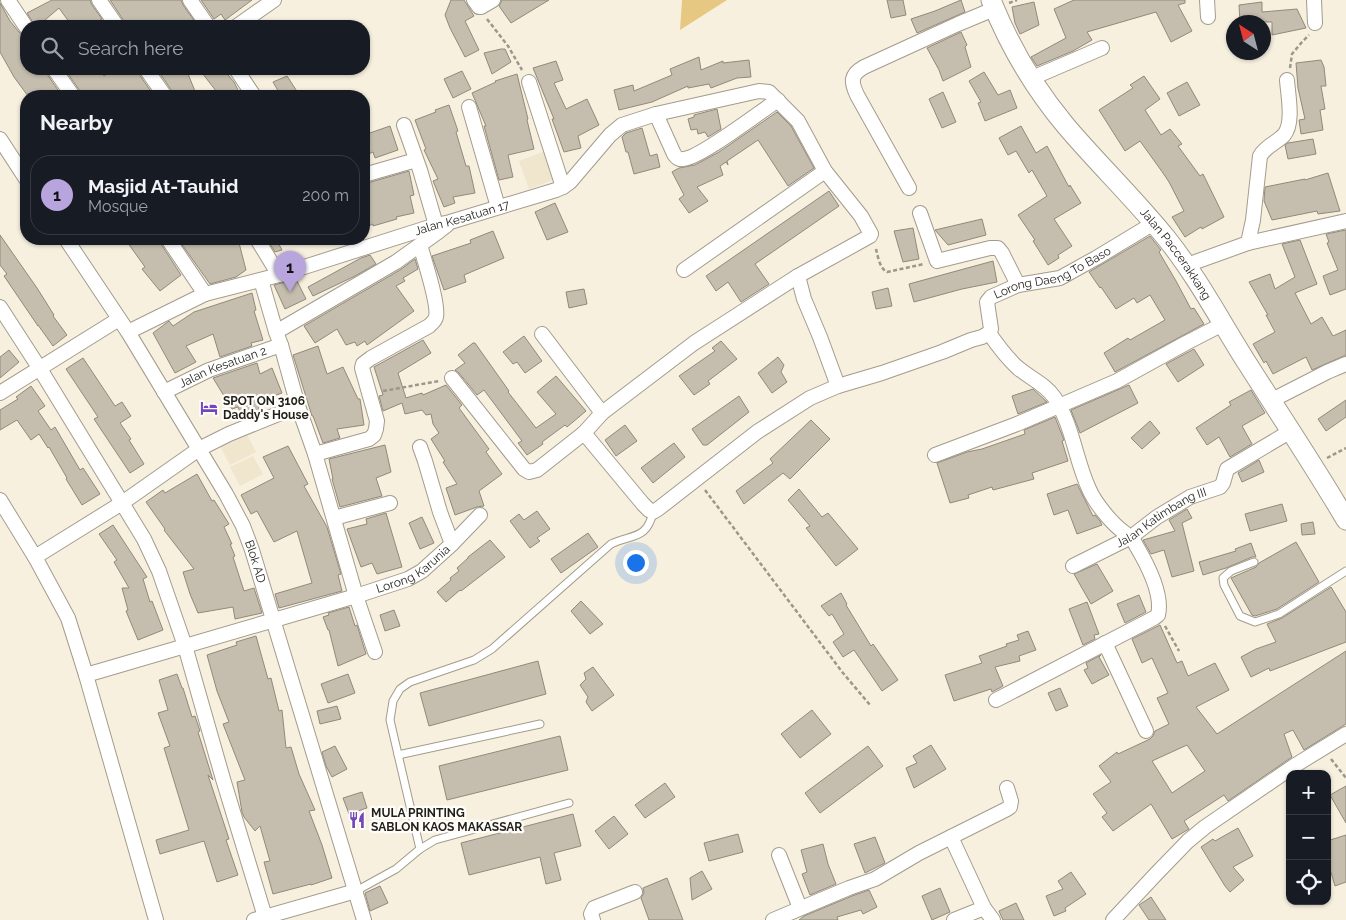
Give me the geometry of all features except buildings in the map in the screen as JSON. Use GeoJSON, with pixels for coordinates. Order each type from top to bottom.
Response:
{"type":"FeatureCollection","features":[{"type":"Feature","properties":{"kind":"main road","name":"Jalan Paccerakkang"},"geometry":{"type":"LineString","coordinates":[[992,4],[1015,50],[1042,95],[1066,126],[1167,239],[1187,266],[1345,517]]}},
{"type":"Feature","properties":{"kind":"street"},"geometry":{"type":"LineString","coordinates":[[8,0],[21,20]]}},
{"type":"Feature","properties":{"kind":"street"},"geometry":{"type":"LineString","coordinates":[[99,0],[113,20]]}},
{"type":"Feature","properties":{"kind":"street"},"geometry":{"type":"LineString","coordinates":[[190,0],[204,20]]}},
{"type":"Feature","properties":{"kind":"street"},"geometry":{"type":"LineString","coordinates":[[246,20],[274,0]]}},
{"type":"Feature","properties":{"kind":"street"},"geometry":{"type":"LineString","coordinates":[[476,4],[485,6],[494,0]]}},
{"type":"Feature","properties":{"kind":"street"},"geometry":{"type":"LineString","coordinates":[[1207,0],[1208,17]]}},
{"type":"Feature","properties":{"kind":"street"},"geometry":{"type":"LineString","coordinates":[[1314,0],[1315,23]]}},
{"type":"Feature","properties":{"kind":"street"},"geometry":{"type":"LineString","coordinates":[[909,188],[858,95],[852,80],[853,76],[864,67],[958,24],[992,4]]}},
{"type":"Feature","properties":{"kind":"street"},"geometry":{"type":"LineString","coordinates":[[1032,78],[1102,48]]}},
{"type":"Feature","properties":{"kind":"street"},"geometry":{"type":"LineString","coordinates":[[58,75],[69,90]]}},
{"type":"Feature","properties":{"kind":"street"},"geometry":{"type":"LineString","coordinates":[[150,75],[160,90]]}},
{"type":"Feature","properties":{"kind":"street"},"geometry":{"type":"LineString","coordinates":[[240,75],[250,90]]}},
{"type":"Feature","properties":{"kind":"street"},"geometry":{"type":"LineString","coordinates":[[1248,243],[1253,220],[1260,156],[1266,148],[1284,135],[1288,129],[1288,80]]}},
{"type":"Feature","properties":{"kind":"street"},"geometry":{"type":"LineString","coordinates":[[529,82],[563,187]]}},
{"type":"Feature","properties":{"kind":"street","name":"Jalan Kesatuan 17"},"geometry":{"type":"LineString","coordinates":[[128,332],[205,294],[279,275],[563,187],[570,182],[610,135],[617,129],[632,122],[656,114],[759,91],[769,92],[778,100]]}},
{"type":"Feature","properties":{"kind":"street"},"geometry":{"type":"LineString","coordinates":[[452,378],[524,469],[529,472],[537,470],[584,433],[602,413],[694,343],[798,276],[871,235],[861,216],[825,171],[798,121],[778,100],[723,138],[697,154],[681,160],[674,154],[656,114]]}},
{"type":"Feature","properties":{"kind":"street"},"geometry":{"type":"LineString","coordinates":[[469,107],[498,207]]}},
{"type":"Feature","properties":{"kind":"street"},"geometry":{"type":"LineString","coordinates":[[404,126],[425,185],[436,225]]}},
{"type":"Feature","properties":{"kind":"street"},"geometry":{"type":"LineString","coordinates":[[0,139],[20,170]]}},
{"type":"Feature","properties":{"kind":"street"},"geometry":{"type":"LineString","coordinates":[[370,173],[416,160]]}},
{"type":"Feature","properties":{"kind":"street"},"geometry":{"type":"LineString","coordinates":[[684,270],[825,171]]}},
{"type":"Feature","properties":{"kind":"street"},"geometry":{"type":"LineString","coordinates":[[920,212],[938,261],[990,248],[998,248],[1018,285]]}},
{"type":"Feature","properties":{"kind":"street"},"geometry":{"type":"LineString","coordinates":[[1187,266],[1248,243],[1346,221]]}},
{"type":"Feature","properties":{"kind":"street","name":"Jalan Kesatuan 2"},"geometry":{"type":"LineString","coordinates":[[164,392],[279,338],[396,262],[450,222]]}},
{"type":"Feature","properties":{"kind":"street","name":"Lorong Daeng To Baso"},"geometry":{"type":"LineString","coordinates":[[989,333],[991,329],[987,302],[991,297],[1018,285],[1060,278],[1154,224]]}},
{"type":"Feature","properties":{"kind":"street","name":"Blok AD"},"geometry":{"type":"LineString","coordinates":[[70,245],[128,332],[226,494],[243,526],[252,550],[364,920]]}},
{"type":"Feature","properties":{"kind":"street"},"geometry":{"type":"LineString","coordinates":[[172,245],[205,294]]}},
{"type":"Feature","properties":{"kind":"street"},"geometry":{"type":"LineString","coordinates":[[261,245],[279,275]]}},
{"type":"Feature","properties":{"kind":"street"},"geometry":{"type":"LineString","coordinates":[[315,454],[369,439],[374,435],[377,421],[362,368],[363,364],[434,322],[436,304],[420,245]]}},
{"type":"Feature","properties":{"kind":"street"},"geometry":{"type":"LineString","coordinates":[[798,276],[804,299],[838,386]]}},
{"type":"Feature","properties":{"kind":"street"},"geometry":{"type":"LineString","coordinates":[[261,280],[298,406],[315,454],[356,596],[375,652]]}},
{"type":"Feature","properties":{"kind":"street"},"geometry":{"type":"LineString","coordinates":[[0,307],[40,369],[144,539],[153,557],[185,646],[262,919],[356,891]]}},
{"type":"Feature","properties":{"kind":"street"},"geometry":{"type":"LineString","coordinates":[[0,393],[119,320]]}},
{"type":"Feature","properties":{"kind":"street"},"geometry":{"type":"LineString","coordinates":[[935,455],[1060,407],[1117,381],[1223,324]]}},
{"type":"Feature","properties":{"kind":"street"},"geometry":{"type":"LineString","coordinates":[[584,433],[643,504],[653,512],[757,432],[810,398],[838,386],[882,374],[989,333],[1006,356],[1019,369],[1045,386],[1060,407],[1070,428],[1082,472],[1089,489],[1115,524],[1125,534],[1131,536],[1155,586],[1159,609],[1158,615],[996,700]]}},
{"type":"Feature","properties":{"kind":"street"},"geometry":{"type":"LineString","coordinates":[[542,334],[602,413]]}},
{"type":"Feature","properties":{"kind":"street"},"geometry":{"type":"LineString","coordinates":[[1272,400],[1346,364]]}},
{"type":"Feature","properties":{"kind":"street"},"geometry":{"type":"LineString","coordinates":[[35,557],[122,503],[199,449],[229,434],[298,406]]}},
{"type":"Feature","properties":{"kind":"street","name":"Jalan Katimbang III"},"geometry":{"type":"LineString","coordinates":[[1073,566],[1131,536],[1190,497],[1220,487],[1227,468],[1291,431]]}},
{"type":"Feature","properties":{"kind":"street","name":"Lorong Karunia"},"geometry":{"type":"LineString","coordinates":[[86,675],[356,596],[416,575],[452,544],[420,447]]}},
{"type":"Feature","properties":{"kind":"street"},"geometry":{"type":"LineString","coordinates":[[0,501],[35,557],[68,618],[156,920]]}},
{"type":"Feature","properties":{"kind":"street"},"geometry":{"type":"LineString","coordinates":[[334,518],[390,503]]}},
{"type":"Feature","properties":{"kind":"street"},"geometry":{"type":"LineString","coordinates":[[452,544],[480,515]]}},
{"type":"Feature","properties":{"kind":"street"},"geometry":{"type":"LineString","coordinates":[[1105,643],[1146,731]]}},
{"type":"Feature","properties":{"kind":"street"},"geometry":{"type":"LineString","coordinates":[[1117,919],[1156,874],[1205,827],[1294,766],[1346,734]]}},
{"type":"Feature","properties":{"kind":"street"},"geometry":{"type":"LineString","coordinates":[[773,920],[876,879],[919,853],[1010,807],[1011,801],[1007,788]]}},
{"type":"Feature","properties":{"kind":"street"},"geometry":{"type":"LineString","coordinates":[[951,837],[984,908],[992,920]]}},
{"type":"Feature","properties":{"kind":"street"},"geometry":{"type":"LineString","coordinates":[[779,855],[800,908]]}},
{"type":"Feature","properties":{"kind":"street"},"geometry":{"type":"LineString","coordinates":[[593,920],[591,914],[594,908],[635,892]]}},
{"type":"Feature","properties":{"kind":"street"},"geometry":{"type":"LineString","coordinates":[[954,920],[984,908]]}},
{"type":"Feature","properties":{"kind":"lane"},"geometry":{"type":"LineString","coordinates":[[420,849],[390,720],[393,701],[400,689],[410,682],[474,660],[492,649],[610,544],[636,536],[646,530],[653,512]]}},
{"type":"Feature","properties":{"kind":"lane"},"geometry":{"type":"LineString","coordinates":[[1254,562],[1231,571],[1223,578],[1224,585],[1240,616],[1255,622],[1279,614],[1346,571]]}},
{"type":"Feature","properties":{"kind":"lane"},"geometry":{"type":"LineString","coordinates":[[398,755],[540,724]]}},
{"type":"Feature","properties":{"kind":"lane"},"geometry":{"type":"LineString","coordinates":[[356,891],[396,869],[420,849],[436,840],[569,803]]}},
{"type":"Feature","properties":{"kind":"path"},"geometry":{"type":"LineString","coordinates":[[476,4],[508,46],[529,82]]}},
{"type":"Feature","properties":{"kind":"path"},"geometry":{"type":"LineString","coordinates":[[1288,80],[1292,54],[1312,32],[1315,23]]}},
{"type":"Feature","properties":{"kind":"path"},"geometry":{"type":"LineString","coordinates":[[871,235],[885,272],[938,261]]}},
{"type":"Feature","properties":{"kind":"path"},"geometry":{"type":"LineString","coordinates":[[369,394],[452,378]]}},
{"type":"Feature","properties":{"kind":"path"},"geometry":{"type":"LineString","coordinates":[[1312,466],[1346,448]]}},
{"type":"Feature","properties":{"kind":"path"},"geometry":{"type":"LineString","coordinates":[[697,479],[843,673],[870,705]]}},
{"type":"Feature","properties":{"kind":"path"},"geometry":{"type":"LineString","coordinates":[[1158,615],[1179,651]]}},
{"type":"Feature","properties":{"kind":"path"},"geometry":{"type":"LineString","coordinates":[[1322,748],[1346,778]]}},
{"type":"Feature","properties":{"kind":"shaded area"},"geometry":{"type":"Polygon","coordinates":[[[682,0],[727,0],[680,30],[682,0]]]}},
{"type":"Feature","properties":{"kind":"shaded area"},"geometry":{"type":"Polygon","coordinates":[[[548,150],[558,178],[529,189],[519,161],[548,150]]]}},
{"type":"Feature","properties":{"kind":"shaded area"},"geometry":{"type":"Polygon","coordinates":[[[245,431],[256,452],[230,465],[219,444],[245,431]]]}},
{"type":"Feature","properties":{"kind":"shaded area"},"geometry":{"type":"Polygon","coordinates":[[[253,456],[263,474],[240,486],[230,467],[253,456]]]}},
{"type":"Feature","properties":{"kind":"place","name":"Masjid At-Tauhid"},"geometry":{"type":"Point","coordinates":[290,292]}},
{"type":"Feature","properties":{"kind":"place","name":"SPOT ON 3106 Daddy's House"},"geometry":{"type":"Point","coordinates":[209,408]}},
{"type":"Feature","properties":{"kind":"place","name":"MULA PRINTING SABLON KAOS MAKASSAR"},"geometry":{"type":"Point","coordinates":[357,820]}}]}
